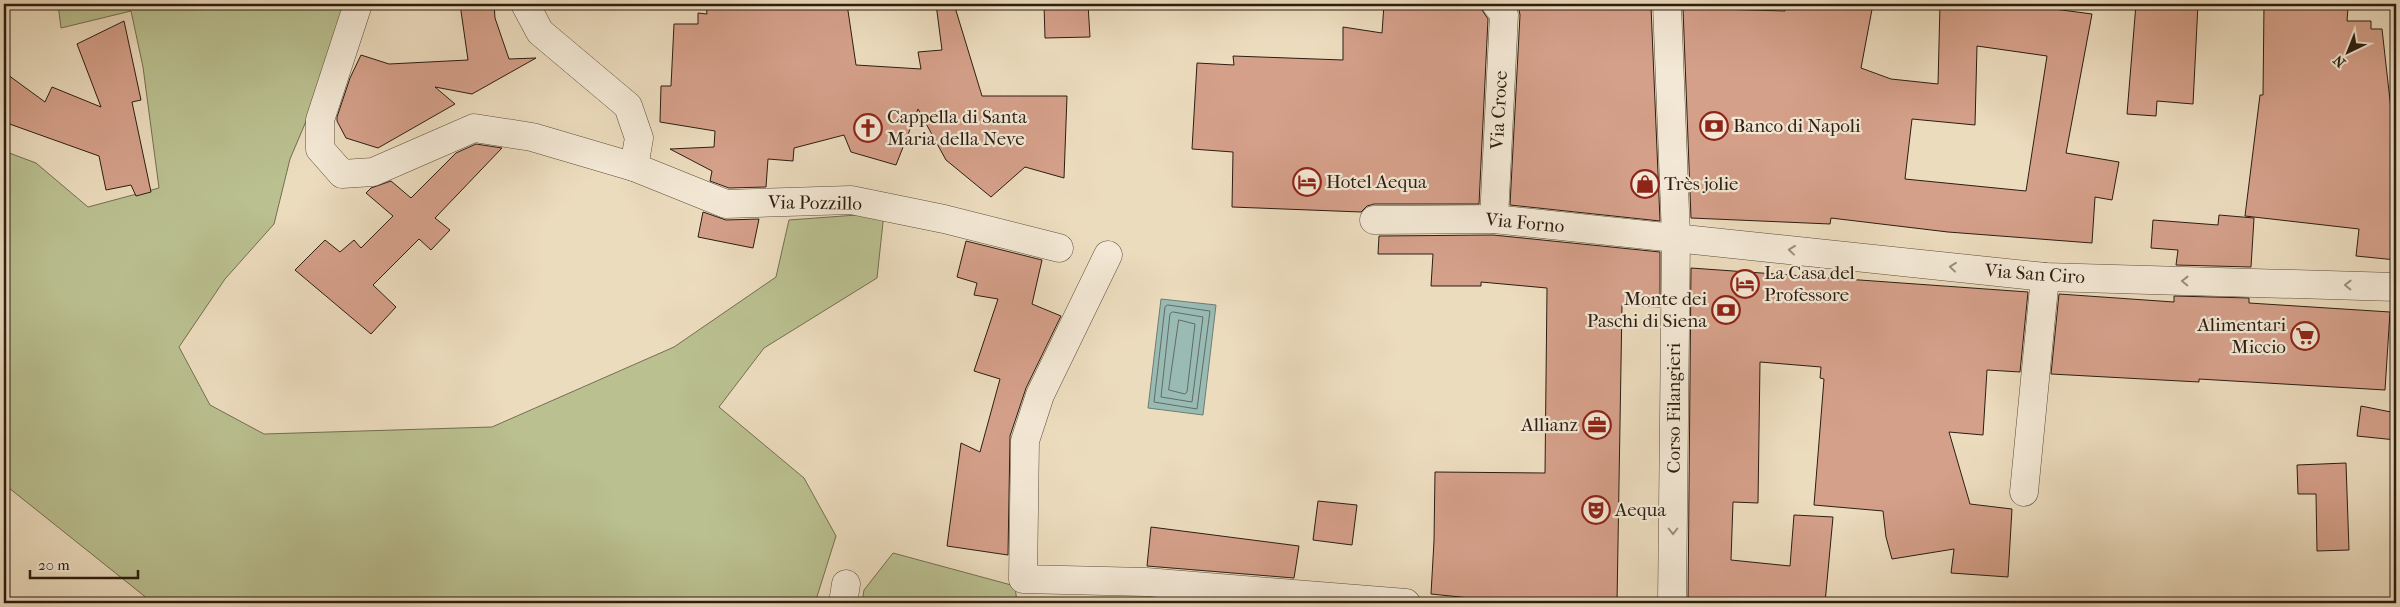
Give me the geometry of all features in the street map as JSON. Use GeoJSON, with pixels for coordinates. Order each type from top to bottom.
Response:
{"type":"FeatureCollection","features":[{"type":"Feature","properties":{"kind":"street","name":"Via Pozzillo"},"geometry":{"type":"LineString","coordinates":[[358,4],[320,120],[320,150],[342,174],[373,172],[474,128],[532,137],[634,167],[726,204],[851,200],[944,219],[1059,248]]}},
{"type":"Feature","properties":{"kind":"street"},"geometry":{"type":"LineString","coordinates":[[525,4],[540,32],[628,106],[639,138],[634,167]]}},
{"type":"Feature","properties":{"kind":"street","name":"Via Croce"},"geometry":{"type":"LineString","coordinates":[[1494,219],[1504,14],[1496,4]]}},
{"type":"Feature","properties":{"kind":"street","name":"Corso Filangieri"},"geometry":{"type":"LineString","coordinates":[[1667,4],[1676,237],[1672,603]]}},
{"type":"Feature","properties":{"kind":"street","name":"Via Forno"},"geometry":{"type":"LineString","coordinates":[[1374,220],[1494,219],[1676,237]]}},
{"type":"Feature","properties":{"kind":"street","name":"Via San Ciro"},"geometry":{"type":"LineString","coordinates":[[1676,237],[2045,277],[2396,287]]}},
{"type":"Feature","properties":{"kind":"street"},"geometry":{"type":"LineString","coordinates":[[1108,255],[1040,395],[1025,441],[1023,579],[1146,582],[1340,600],[1406,603]]}},
{"type":"Feature","properties":{"kind":"street"},"geometry":{"type":"LineString","coordinates":[[2024,492],[2045,277]]}},
{"type":"Feature","properties":{"kind":"green space"},"geometry":{"type":"Polygon","coordinates":[[[58,4],[344,4],[338,46],[290,159],[274,224],[225,279],[179,347],[210,405],[264,434],[492,427],[674,347],[776,277],[789,220],[884,213],[877,278],[764,348],[719,407],[804,478],[836,536],[815,603],[153,603],[4,484],[4,151],[36,163],[88,207],[159,188],[143,67],[131,11],[61,28],[58,4]]]}},
{"type":"Feature","properties":{"kind":"green space"},"geometry":{"type":"Polygon","coordinates":[[[893,553],[1015,586],[1017,603],[862,603],[864,590],[893,553]]]}},
{"type":"Feature","properties":{"kind":"water"},"geometry":{"type":"Polygon","coordinates":[[[1161,299],[1216,305],[1203,415],[1148,408],[1161,299]]]}},
{"type":"Feature","properties":{"kind":"building"},"geometry":{"type":"Polygon","coordinates":[[[460,4],[494,4],[495,18],[509,59],[536,58],[472,94],[435,87],[455,104],[378,148],[346,138],[337,121],[337,117],[350,78],[361,55],[389,64],[468,60],[460,4]]]}},
{"type":"Feature","properties":{"kind":"building"},"geometry":{"type":"Polygon","coordinates":[[[706,4],[847,4],[856,65],[921,69],[918,52],[942,50],[936,4],[954,4],[982,96],[1067,96],[1064,178],[1025,167],[991,197],[946,160],[918,109],[896,165],[851,152],[844,135],[794,148],[793,161],[768,159],[766,187],[729,188],[710,181],[712,171],[670,149],[714,147],[715,131],[660,122],[661,86],[671,86],[674,24],[698,24],[698,13],[707,14],[706,4]]]}},
{"type":"Feature","properties":{"kind":"building"},"geometry":{"type":"Polygon","coordinates":[[[1044,4],[1088,4],[1090,37],[1045,38],[1044,4]]]}},
{"type":"Feature","properties":{"kind":"building"},"geometry":{"type":"Polygon","coordinates":[[[1384,4],[1478,4],[1488,19],[1479,204],[1374,204],[1367,206],[1361,212],[1232,207],[1233,152],[1192,149],[1197,63],[1234,65],[1233,56],[1343,60],[1343,27],[1382,33],[1384,4]]]}},
{"type":"Feature","properties":{"kind":"building"},"geometry":{"type":"Polygon","coordinates":[[[1518,4],[1651,7],[1660,221],[1510,205],[1520,15],[1518,4]]]}},
{"type":"Feature","properties":{"kind":"building"},"geometry":{"type":"Polygon","coordinates":[[[1785,4],[1873,4],[1861,68],[1891,79],[1938,84],[1940,4],[2016,4],[2092,14],[2066,153],[2119,162],[2112,200],[2095,197],[2092,243],[1948,232],[1831,218],[1830,224],[1691,218],[1683,8],[1785,11],[1785,4]],[[1977,46],[1975,125],[1912,119],[1905,179],[2026,191],[2047,56],[1977,46]]]}},
{"type":"Feature","properties":{"kind":"building"},"geometry":{"type":"Polygon","coordinates":[[[2136,4],[2198,4],[2193,104],[2157,101],[2156,116],[2127,114],[2136,4]]]}},
{"type":"Feature","properties":{"kind":"building"},"geometry":{"type":"Polygon","coordinates":[[[2264,4],[2335,4],[2335,9],[2348,8],[2347,21],[2371,21],[2371,29],[2382,29],[2394,136],[2396,136],[2396,260],[2356,256],[2359,229],[2245,216],[2260,95],[2263,95],[2264,4]]]}},
{"type":"Feature","properties":{"kind":"building"},"geometry":{"type":"Polygon","coordinates":[[[124,21],[141,100],[132,102],[151,192],[136,196],[131,185],[106,190],[99,156],[4,122],[4,72],[45,102],[52,87],[101,107],[77,44],[124,21]]]}},
{"type":"Feature","properties":{"kind":"building"},"geometry":{"type":"Polygon","coordinates":[[[476,144],[502,148],[435,218],[450,230],[431,250],[419,239],[373,285],[396,307],[371,334],[295,270],[325,240],[340,252],[354,240],[361,248],[393,216],[366,193],[371,188],[391,181],[411,198],[456,153],[476,144]]]}},
{"type":"Feature","properties":{"kind":"building"},"geometry":{"type":"Polygon","coordinates":[[[703,212],[726,220],[759,219],[753,248],[698,237],[703,212]]]}},
{"type":"Feature","properties":{"kind":"building"},"geometry":{"type":"Polygon","coordinates":[[[2219,215],[2254,218],[2251,267],[2176,265],[2178,250],[2151,248],[2153,220],[2218,225],[2219,215]]]}},
{"type":"Feature","properties":{"kind":"building"},"geometry":{"type":"Polygon","coordinates":[[[1493,235],[1660,252],[1660,307],[1622,305],[1617,603],[1519,603],[1431,594],[1435,472],[1545,473],[1547,288],[1481,282],[1481,286],[1431,286],[1433,254],[1378,254],[1379,236],[1493,235]]]}},
{"type":"Feature","properties":{"kind":"building"},"geometry":{"type":"Polygon","coordinates":[[[966,241],[1042,260],[1032,304],[1061,316],[1026,388],[1010,436],[1008,555],[947,546],[961,443],[980,452],[1000,379],[974,371],[998,299],[974,295],[977,283],[957,277],[966,241]]]}},
{"type":"Feature","properties":{"kind":"building"},"geometry":{"type":"Polygon","coordinates":[[[1691,268],[2028,292],[2020,372],[1987,370],[1983,435],[1949,432],[1970,504],[2012,509],[2008,577],[1951,573],[1954,549],[1892,559],[1886,537],[1883,511],[1814,505],[1824,379],[1820,378],[1821,367],[1760,362],[1758,503],[1733,502],[1731,560],[1790,566],[1794,515],[1833,517],[1825,603],[1688,603],[1691,268]]]}},
{"type":"Feature","properties":{"kind":"building"},"geometry":{"type":"Polygon","coordinates":[[[2059,294],[2174,302],[2174,296],[2249,298],[2249,303],[2390,312],[2385,390],[2199,379],[2199,382],[2051,374],[2059,294]]]}},
{"type":"Feature","properties":{"kind":"building"},"geometry":{"type":"Polygon","coordinates":[[[2361,406],[2396,413],[2396,440],[2357,436],[2361,406]]]}},
{"type":"Feature","properties":{"kind":"building"},"geometry":{"type":"Polygon","coordinates":[[[2346,463],[2349,550],[2317,551],[2316,494],[2298,494],[2297,465],[2346,463]]]}},
{"type":"Feature","properties":{"kind":"building"},"geometry":{"type":"Polygon","coordinates":[[[1318,501],[1357,505],[1352,545],[1313,540],[1318,501]]]}},
{"type":"Feature","properties":{"kind":"building"},"geometry":{"type":"Polygon","coordinates":[[[1151,527],[1299,546],[1294,578],[1147,566],[1151,527]]]}},
{"type":"Feature","properties":{"kind":"building"},"geometry":{"type":"Polygon","coordinates":[[[1164,599],[1215,603],[1164,603],[1164,599]]]}},
{"type":"Feature","properties":{"kind":"place","name":"Banco di Napoli"},"geometry":{"type":"Point","coordinates":[1714,126]}},
{"type":"Feature","properties":{"kind":"place","name":"Cappella di Santa Maria della Neve"},"geometry":{"type":"Point","coordinates":[868,128]}},
{"type":"Feature","properties":{"kind":"place","name":"Hotel Aequa"},"geometry":{"type":"Point","coordinates":[1307,182]}},
{"type":"Feature","properties":{"kind":"place","name":"Très jolie"},"geometry":{"type":"Point","coordinates":[1645,184]}},
{"type":"Feature","properties":{"kind":"place","name":"La Casa del Professore"},"geometry":{"type":"Point","coordinates":[1745,284]}},
{"type":"Feature","properties":{"kind":"place","name":"Monte dei Paschi di Siena"},"geometry":{"type":"Point","coordinates":[1726,310]}},
{"type":"Feature","properties":{"kind":"place","name":"Alimentari Miccio"},"geometry":{"type":"Point","coordinates":[2305,336]}},
{"type":"Feature","properties":{"kind":"place","name":"Allianz"},"geometry":{"type":"Point","coordinates":[1597,425]}},
{"type":"Feature","properties":{"kind":"place","name":"Aequa"},"geometry":{"type":"Point","coordinates":[1596,510]}}]}
